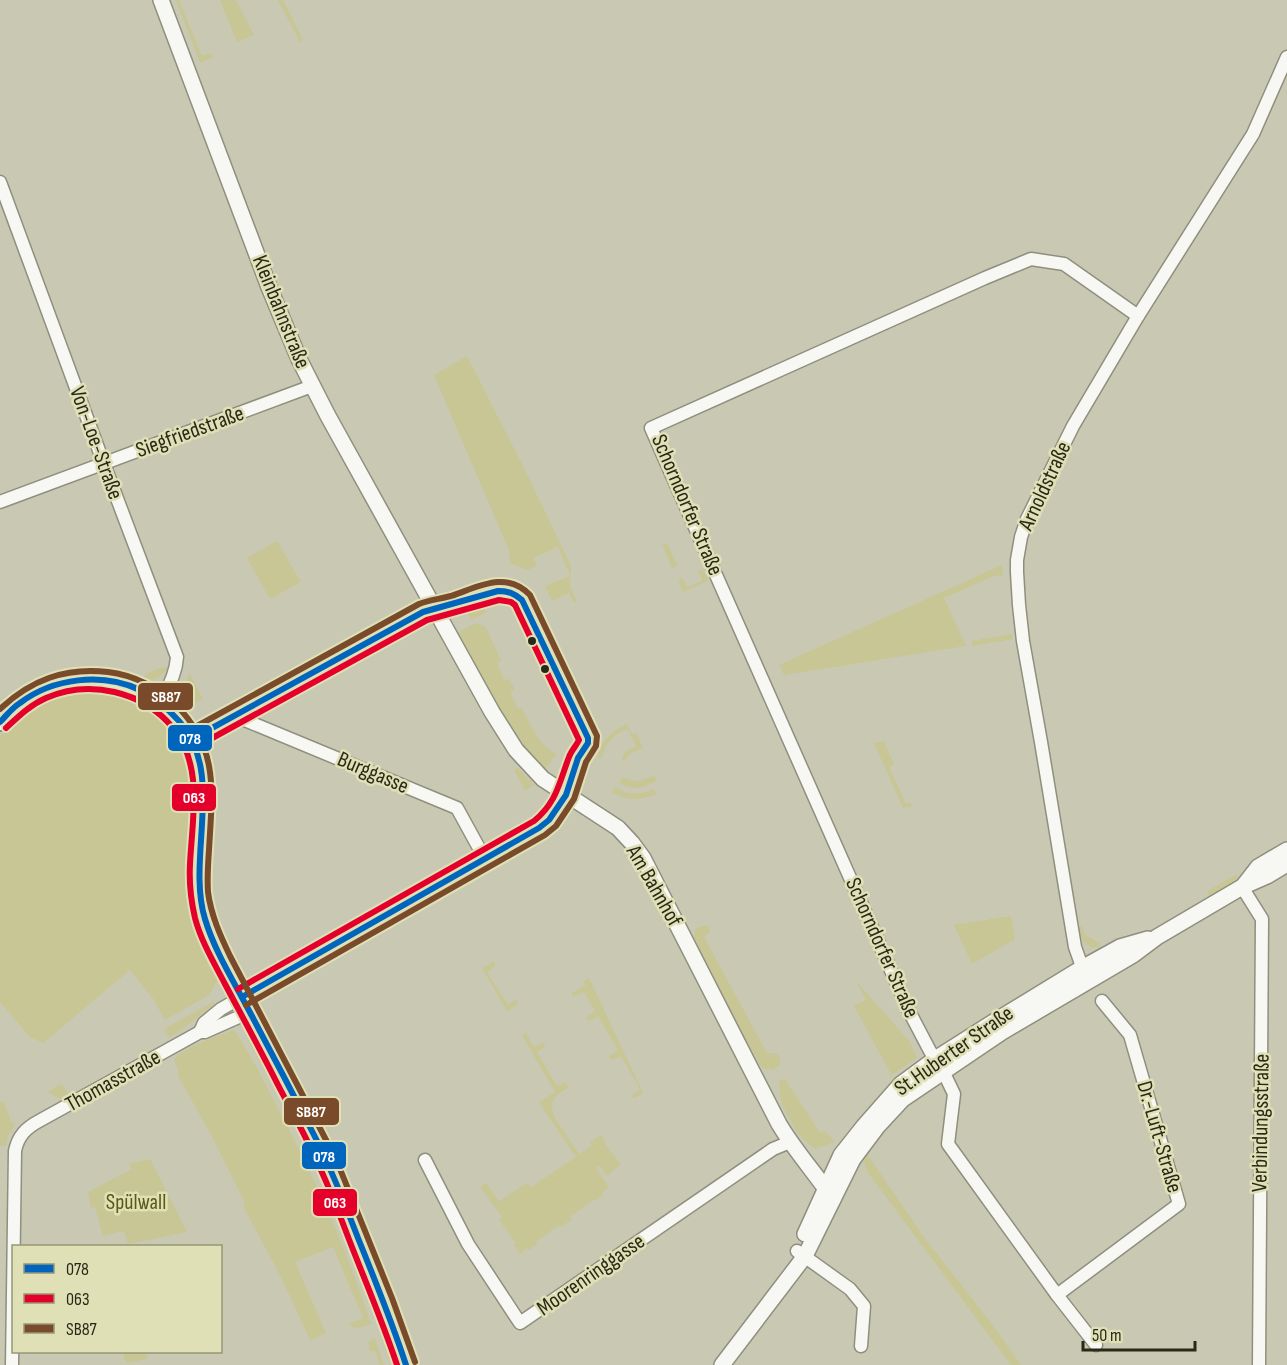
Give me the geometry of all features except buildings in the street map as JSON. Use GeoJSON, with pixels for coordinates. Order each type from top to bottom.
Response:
{"type":"FeatureCollection","features":[{"type":"Feature","properties":{"kind":"main road"},"geometry":{"type":"LineString","coordinates":[[0,722],[13,708],[46,687],[72,680],[88,679],[119,682],[149,694],[181,723],[192,739],[200,760],[203,787],[197,882],[200,904],[209,930],[328,1164],[380,1291],[406,1365]]}},
{"type":"Feature","properties":{"kind":"street","name":"Kleinbahnstraße"},"geometry":{"type":"LineString","coordinates":[[161,0],[286,329],[312,386],[434,608]]}},
{"type":"Feature","properties":{"kind":"street","name":"Arnoldstraße"},"geometry":{"type":"LineString","coordinates":[[1085,975],[1075,947],[1023,641],[1017,560],[1021,537],[1027,519],[1073,426],[1138,316],[1253,134],[1287,57]]}},
{"type":"Feature","properties":{"kind":"street","name":"Von-Loe-Straße"},"geometry":{"type":"LineString","coordinates":[[0,182],[177,657],[173,678],[160,702]]}},
{"type":"Feature","properties":{"kind":"street","name":"Schorndorfer Straße"},"geometry":{"type":"LineString","coordinates":[[939,1065],[904,1000],[651,428],[1031,259],[1064,264],[1138,316]]}},
{"type":"Feature","properties":{"kind":"street","name":"Siegfriedstraße"},"geometry":{"type":"LineString","coordinates":[[0,502],[312,386]]}},
{"type":"Feature","properties":{"kind":"street"},"geometry":{"type":"LineString","coordinates":[[192,739],[434,608]]}},
{"type":"Feature","properties":{"kind":"street","name":"Am Bahnhof"},"geometry":{"type":"LineString","coordinates":[[434,608],[516,750],[543,779],[618,828],[643,858],[755,1080],[790,1143],[830,1194]]}},
{"type":"Feature","properties":{"kind":"street","name":"Burggasse"},"geometry":{"type":"LineString","coordinates":[[235,716],[456,808],[485,859]]}},
{"type":"Feature","properties":{"kind":"street","name":"Thomasstraße"},"geometry":{"type":"LineString","coordinates":[[200,1032],[204,1023],[221,1009],[539,828],[549,820],[566,795]]}},
{"type":"Feature","properties":{"kind":"street","name":"St.Huberter Straße"},"geometry":{"type":"LineString","coordinates":[[1242,887],[1258,867],[1287,850]]}},
{"type":"Feature","properties":{"kind":"street","name":"St.Huberter Straße"},"geometry":{"type":"LineString","coordinates":[[722,1365],[765,1311],[801,1254],[830,1194],[854,1160],[888,1113],[939,1065],[995,1021],[1085,975],[1120,947],[1157,937],[1242,887],[1287,864]]}},
{"type":"Feature","properties":{"kind":"street","name":"Verbindungsstraße"},"geometry":{"type":"LineString","coordinates":[[1242,887],[1263,920],[1259,1365]]}},
{"type":"Feature","properties":{"kind":"street","name":"Dr.-Luft-Straße"},"geometry":{"type":"LineString","coordinates":[[1057,1295],[1179,1204],[1130,1035],[1102,1001]]}},
{"type":"Feature","properties":{"kind":"street","name":"Thomasstraße"},"geometry":{"type":"LineString","coordinates":[[14,1245],[15,1151],[17,1142],[26,1130],[200,1032],[205,1032],[250,1012]]}},
{"type":"Feature","properties":{"kind":"street"},"geometry":{"type":"LineString","coordinates":[[939,1065],[954,1094],[948,1144],[1096,1345]]}},
{"type":"Feature","properties":{"kind":"street","name":"Moorenringgasse"},"geometry":{"type":"LineString","coordinates":[[425,1160],[468,1244],[520,1323],[773,1149],[790,1143]]}},
{"type":"Feature","properties":{"kind":"street"},"geometry":{"type":"LineString","coordinates":[[801,1254],[850,1289],[864,1306],[861,1346]]}},
{"type":"Feature","properties":{"kind":"green space"},"geometry":{"type":"Polygon","coordinates":[[[176,0],[179,0],[202,56],[212,53],[212,58],[200,63],[176,0]]]}},
{"type":"Feature","properties":{"kind":"green space"},"geometry":{"type":"Polygon","coordinates":[[[220,0],[236,0],[254,35],[237,42],[220,0]]]}},
{"type":"Feature","properties":{"kind":"green space"},"geometry":{"type":"Polygon","coordinates":[[[278,0],[283,0],[303,40],[300,42],[278,0]]]}},
{"type":"Feature","properties":{"kind":"green space"},"geometry":{"type":"Polygon","coordinates":[[[467,356],[571,566],[570,585],[577,602],[574,603],[569,593],[552,601],[545,586],[570,576],[558,547],[533,558],[537,566],[527,570],[510,563],[509,550],[434,375],[467,356]]]}},
{"type":"Feature","properties":{"kind":"green space"},"geometry":{"type":"Polygon","coordinates":[[[277,541],[301,582],[270,599],[247,558],[277,541]]]}},
{"type":"Feature","properties":{"kind":"green space"},"geometry":{"type":"Polygon","coordinates":[[[667,543],[677,565],[672,568],[662,545],[667,543]]]}},
{"type":"Feature","properties":{"kind":"green space"},"geometry":{"type":"Polygon","coordinates":[[[1002,565],[1003,575],[991,577],[944,598],[966,646],[784,675],[779,665],[1002,565]]]}},
{"type":"Feature","properties":{"kind":"green space"},"geometry":{"type":"Polygon","coordinates":[[[703,569],[708,581],[683,592],[679,583],[680,578],[682,577],[687,587],[702,581],[698,571],[703,569]]]}},
{"type":"Feature","properties":{"kind":"green space"},"geometry":{"type":"Polygon","coordinates":[[[473,605],[487,612],[471,620],[465,607],[473,605]]]}},
{"type":"Feature","properties":{"kind":"green space"},"geometry":{"type":"Polygon","coordinates":[[[476,623],[486,627],[501,661],[497,663],[504,680],[509,679],[515,690],[510,692],[518,709],[522,708],[540,740],[557,754],[546,768],[519,739],[507,722],[457,633],[476,623]]]}},
{"type":"Feature","properties":{"kind":"green space"},"geometry":{"type":"Polygon","coordinates":[[[1012,634],[1013,639],[972,646],[972,641],[1012,634]]]}},
{"type":"Feature","properties":{"kind":"green space"},"geometry":{"type":"Polygon","coordinates":[[[168,667],[157,678],[142,679],[153,670],[168,667]]]}},
{"type":"Feature","properties":{"kind":"green space"},"geometry":{"type":"Polygon","coordinates":[[[190,674],[203,699],[184,706],[183,698],[190,674]]]}},
{"type":"Feature","properties":{"kind":"green space"},"geometry":{"type":"Polygon","coordinates":[[[89,687],[116,690],[150,705],[163,716],[183,743],[193,777],[194,796],[188,865],[189,888],[193,911],[221,974],[209,995],[165,1020],[154,1000],[130,970],[43,1043],[30,1037],[0,1002],[0,737],[18,716],[38,701],[62,692],[89,687]]]}},
{"type":"Feature","properties":{"kind":"green space"},"geometry":{"type":"Polygon","coordinates":[[[627,724],[632,734],[636,733],[643,748],[629,754],[626,760],[622,760],[624,753],[636,746],[628,729],[611,740],[602,758],[598,758],[608,737],[627,724]]]}},
{"type":"Feature","properties":{"kind":"green space"},"geometry":{"type":"Polygon","coordinates":[[[884,741],[894,765],[889,767],[906,804],[911,803],[912,806],[903,808],[874,743],[884,741]]]}},
{"type":"Feature","properties":{"kind":"green space"},"geometry":{"type":"Polygon","coordinates":[[[518,768],[534,785],[525,791],[514,770],[518,768]]]}},
{"type":"Feature","properties":{"kind":"green space"},"geometry":{"type":"Polygon","coordinates":[[[654,776],[657,781],[642,787],[634,788],[619,783],[623,777],[635,781],[654,776]]]}},
{"type":"Feature","properties":{"kind":"green space"},"geometry":{"type":"Polygon","coordinates":[[[615,787],[634,794],[654,789],[656,794],[639,799],[623,797],[612,792],[615,787]]]}},
{"type":"Feature","properties":{"kind":"green space"},"geometry":{"type":"Polygon","coordinates":[[[1237,874],[1238,877],[1231,884],[1211,898],[1207,893],[1209,890],[1237,874]]]}},
{"type":"Feature","properties":{"kind":"green space"},"geometry":{"type":"Polygon","coordinates":[[[1011,916],[1015,939],[972,964],[954,925],[1011,916]]]}},
{"type":"Feature","properties":{"kind":"green space"},"geometry":{"type":"Polygon","coordinates":[[[1082,924],[1084,934],[1101,944],[1094,948],[1085,943],[1079,928],[1082,924]]]}},
{"type":"Feature","properties":{"kind":"green space"},"geometry":{"type":"Polygon","coordinates":[[[707,925],[710,932],[704,937],[767,1053],[776,1053],[780,1058],[780,1065],[773,1070],[762,1068],[716,986],[694,937],[696,928],[707,925]]]}},
{"type":"Feature","properties":{"kind":"green space"},"geometry":{"type":"Polygon","coordinates":[[[311,945],[313,948],[264,976],[262,972],[301,953],[311,945]]]}},
{"type":"Feature","properties":{"kind":"green space"},"geometry":{"type":"Polygon","coordinates":[[[493,962],[495,966],[487,972],[508,1005],[516,1000],[518,1002],[507,1011],[482,968],[493,962]]]}},
{"type":"Feature","properties":{"kind":"green space"},"geometry":{"type":"Polygon","coordinates":[[[589,978],[643,1093],[635,1098],[632,1095],[640,1089],[621,1056],[612,1060],[609,1058],[618,1050],[598,1016],[590,1021],[587,1020],[587,1017],[595,1011],[584,992],[574,997],[572,995],[586,985],[583,981],[589,978]]]}},
{"type":"Feature","properties":{"kind":"green space"},"geometry":{"type":"Polygon","coordinates":[[[856,981],[910,1042],[917,1058],[889,1077],[891,1074],[854,1006],[866,1000],[856,981]]]}},
{"type":"Feature","properties":{"kind":"green space"},"geometry":{"type":"Polygon","coordinates":[[[213,1002],[214,1004],[170,1038],[164,1029],[213,1002]]]}},
{"type":"Feature","properties":{"kind":"green space"},"geometry":{"type":"Polygon","coordinates":[[[234,1030],[264,1082],[319,1191],[342,1243],[371,1324],[357,1328],[349,1324],[363,1318],[333,1247],[295,1262],[326,1333],[310,1340],[282,1279],[243,1206],[245,1203],[211,1135],[177,1074],[179,1073],[174,1060],[178,1055],[201,1042],[234,1030]]]}},
{"type":"Feature","properties":{"kind":"green space"},"geometry":{"type":"Polygon","coordinates":[[[526,1033],[534,1047],[544,1043],[545,1047],[537,1052],[557,1086],[565,1082],[568,1086],[556,1097],[552,1107],[555,1118],[579,1154],[592,1146],[590,1142],[601,1135],[605,1144],[621,1164],[607,1176],[599,1165],[596,1168],[609,1187],[602,1193],[603,1195],[570,1217],[572,1219],[561,1227],[559,1225],[536,1242],[537,1244],[529,1250],[527,1248],[520,1254],[514,1245],[516,1243],[499,1220],[502,1217],[480,1187],[486,1183],[499,1201],[527,1183],[531,1187],[576,1157],[539,1102],[555,1092],[522,1035],[526,1033]]]}},
{"type":"Feature","properties":{"kind":"green space"},"geometry":{"type":"Polygon","coordinates":[[[254,1036],[332,1191],[381,1317],[377,1321],[338,1218],[300,1136],[248,1040],[254,1036]]]}},
{"type":"Feature","properties":{"kind":"green space"},"geometry":{"type":"Polygon","coordinates":[[[785,1079],[820,1133],[825,1131],[835,1142],[815,1149],[798,1134],[781,1103],[779,1080],[785,1079]]]}},
{"type":"Feature","properties":{"kind":"green space"},"geometry":{"type":"Polygon","coordinates":[[[59,1085],[63,1085],[69,1096],[61,1099],[48,1093],[59,1085]]]}},
{"type":"Feature","properties":{"kind":"green space"},"geometry":{"type":"Polygon","coordinates":[[[0,1102],[4,1102],[11,1121],[15,1125],[8,1136],[6,1146],[0,1146],[0,1102]]]}},
{"type":"Feature","properties":{"kind":"green space"},"geometry":{"type":"Polygon","coordinates":[[[867,1154],[926,1240],[1021,1365],[1011,1365],[866,1170],[864,1160],[867,1154]]]}},
{"type":"Feature","properties":{"kind":"green space","name":"Spülwall"},"geometry":{"type":"Polygon","coordinates":[[[150,1159],[187,1232],[128,1244],[124,1231],[103,1236],[95,1207],[91,1208],[88,1192],[132,1169],[129,1164],[150,1159]]]}},
{"type":"Feature","properties":{"kind":"green space"},"geometry":{"type":"Polygon","coordinates":[[[381,1336],[388,1338],[398,1365],[391,1365],[381,1336]]]}},
{"type":"Feature","properties":{"kind":"green space"},"geometry":{"type":"Polygon","coordinates":[[[375,1338],[384,1365],[380,1365],[375,1351],[370,1351],[368,1342],[375,1338]]]}},
{"type":"Feature","properties":{"kind":"green space"},"geometry":{"type":"Polygon","coordinates":[[[123,1353],[146,1353],[147,1359],[127,1363],[123,1353]]]}},
{"type":"Feature","properties":{"kind":"transit line","name":"SB87"},"geometry":{"type":"LineString","coordinates":[[188,731],[419,604],[482,585],[502,582],[521,587],[530,595],[597,736],[596,746],[586,762],[574,799],[556,826],[545,835],[246,1005]]}},
{"type":"Feature","properties":{"kind":"transit line","name":"078"},"geometry":{"type":"LineString","coordinates":[[192,739],[423,612],[498,591],[511,593],[522,600],[588,738],[588,743],[578,758],[566,795],[549,820],[539,828],[242,997]]}},
{"type":"Feature","properties":{"kind":"transit line","name":"063"},"geometry":{"type":"LineString","coordinates":[[196,747],[427,620],[499,600],[515,605],[579,740],[570,755],[553,799],[534,821],[238,989]]}},
{"type":"Feature","properties":{"kind":"transit line","name":"SB87"},"geometry":{"type":"LineString","coordinates":[[0,709],[24,690],[50,678],[77,672],[108,672],[127,676],[153,687],[176,705],[190,722],[207,755],[210,773],[208,887],[216,925],[336,1159],[415,1362]]}},
{"type":"Feature","properties":{"kind":"transit line","name":"078"},"geometry":{"type":"LineString","coordinates":[[0,722],[17,705],[47,688],[78,680],[110,681],[140,690],[156,700],[179,721],[193,742],[200,765],[203,790],[200,895],[205,919],[223,963],[326,1159],[377,1285],[406,1365]]}},
{"type":"Feature","properties":{"kind":"transit line","name":"063"},"geometry":{"type":"LineString","coordinates":[[6,728],[29,708],[46,698],[63,692],[97,689],[131,697],[147,705],[161,715],[183,743],[193,776],[194,811],[190,878],[192,905],[198,927],[212,960],[314,1156],[335,1204],[397,1365]]}}]}
